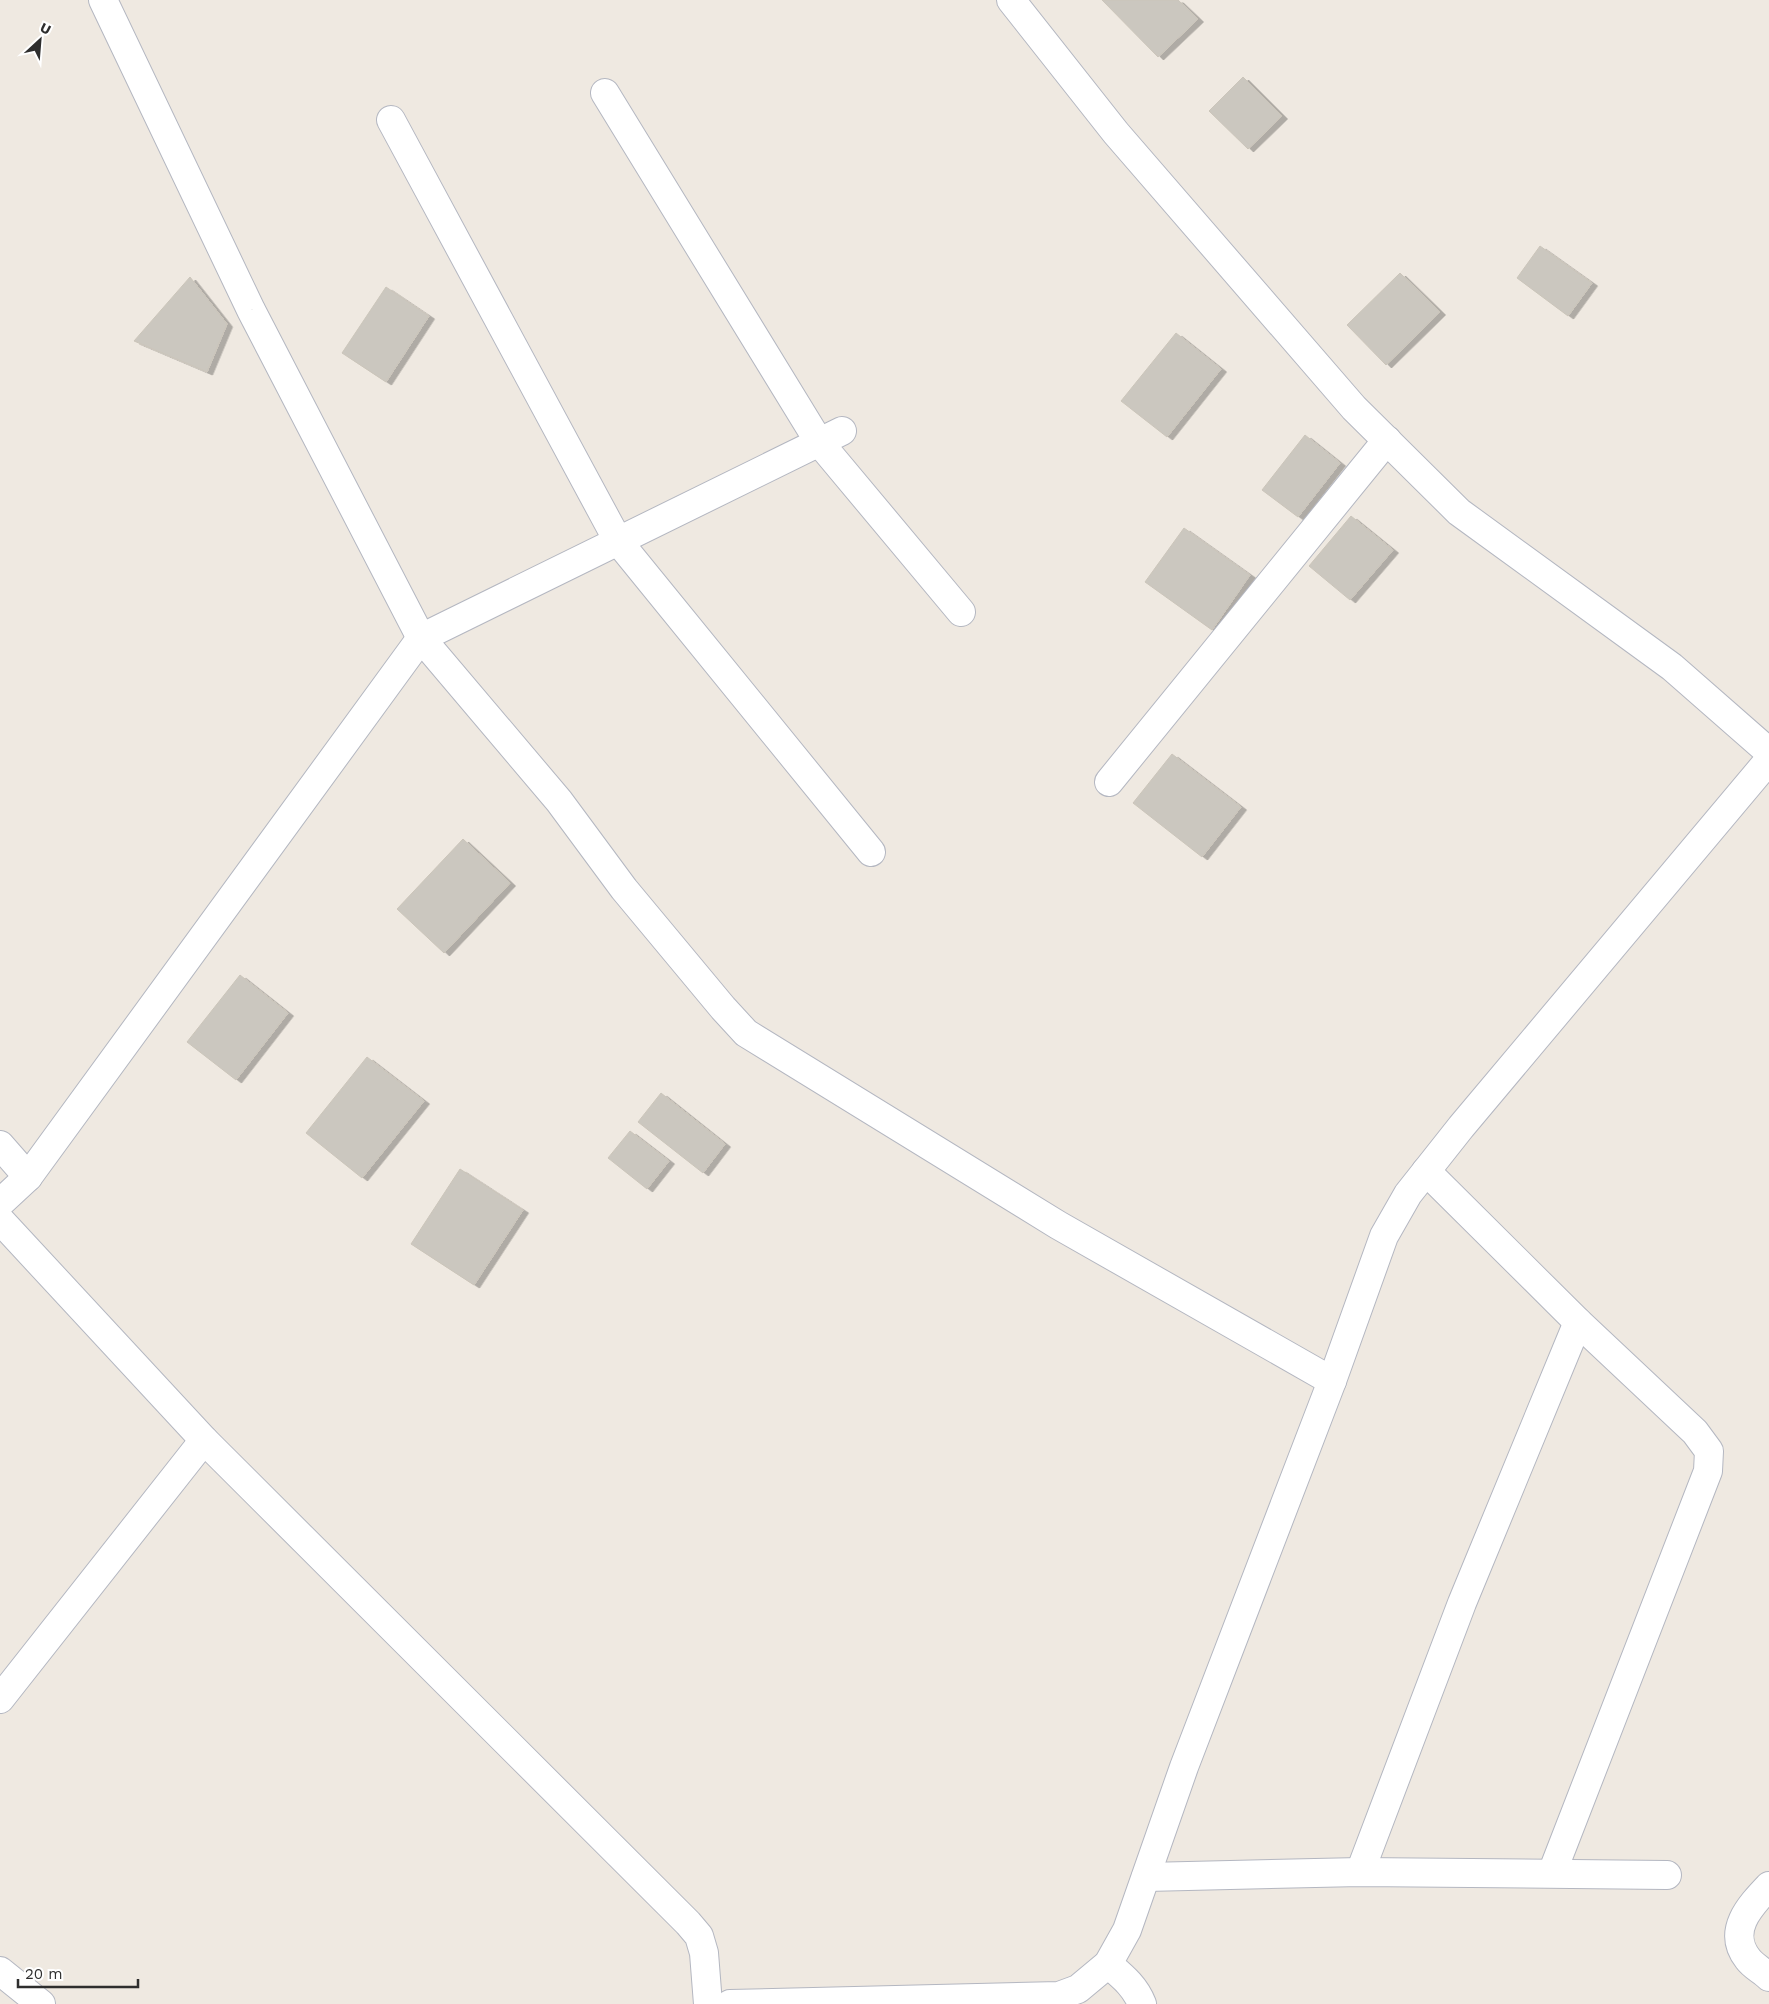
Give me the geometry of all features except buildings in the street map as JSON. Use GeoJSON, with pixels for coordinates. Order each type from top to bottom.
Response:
{"type":"FeatureCollection","features":[{"type":"Feature","properties":{"kind":"street"},"geometry":{"type":"LineString","coordinates":[[103,0],[251,310],[421,638],[558,801],[624,889],[723,1008],[746,1033],[1058,1225],[1332,1381]]}},
{"type":"Feature","properties":{"kind":"street"},"geometry":{"type":"LineString","coordinates":[[1011,0],[1116,133],[1354,408],[1459,512],[1672,667],[1769,752]]}},
{"type":"Feature","properties":{"kind":"street"},"geometry":{"type":"LineString","coordinates":[[605,93],[831,436],[960,612]]}},
{"type":"Feature","properties":{"kind":"street"},"geometry":{"type":"LineString","coordinates":[[391,120],[618,541],[872,852]]}},
{"type":"Feature","properties":{"kind":"street"},"geometry":{"type":"LineString","coordinates":[[0,1204],[28,1177],[421,638],[831,436]]}},
{"type":"Feature","properties":{"kind":"street"},"geometry":{"type":"LineString","coordinates":[[1109,782],[1388,440]]}},
{"type":"Feature","properties":{"kind":"street"},"geometry":{"type":"LineString","coordinates":[[730,2004],[1059,1996],[1078,1989],[1108,1964],[1127,1930],[1184,1767],[1332,1381],[1384,1236],[1408,1194],[1426,1171],[1769,760]]}},
{"type":"Feature","properties":{"kind":"street"},"geometry":{"type":"LineString","coordinates":[[0,1145],[28,1177]]}},
{"type":"Feature","properties":{"kind":"street"},"geometry":{"type":"LineString","coordinates":[[1426,1171],[1578,1322],[1702,1440],[1709,1451],[1708,1471],[1552,1873]]}},
{"type":"Feature","properties":{"kind":"street"},"geometry":{"type":"LineString","coordinates":[[0,1220],[204,1440],[688,1922],[699,1936],[704,1953],[708,2004]]}},
{"type":"Feature","properties":{"kind":"street"},"geometry":{"type":"LineString","coordinates":[[1360,1872],[1462,1604],[1578,1322]]}},
{"type":"Feature","properties":{"kind":"street"},"geometry":{"type":"LineString","coordinates":[[0,1699],[204,1440]]}},
{"type":"Feature","properties":{"kind":"street"},"geometry":{"type":"LineString","coordinates":[[1146,1877],[1360,1872],[1667,1875]]}},
{"type":"Feature","properties":{"kind":"street"},"geometry":{"type":"LineString","coordinates":[[1769,1886],[1749,1908],[1739,1929],[1742,1946],[1748,1960],[1769,1977]]}},
{"type":"Feature","properties":{"kind":"street"},"geometry":{"type":"LineString","coordinates":[[1108,1964],[1127,1980],[1142,2004]]}},
{"type":"Feature","properties":{"kind":"street"},"geometry":{"type":"LineString","coordinates":[[0,1971],[41,2004]]}}]}
